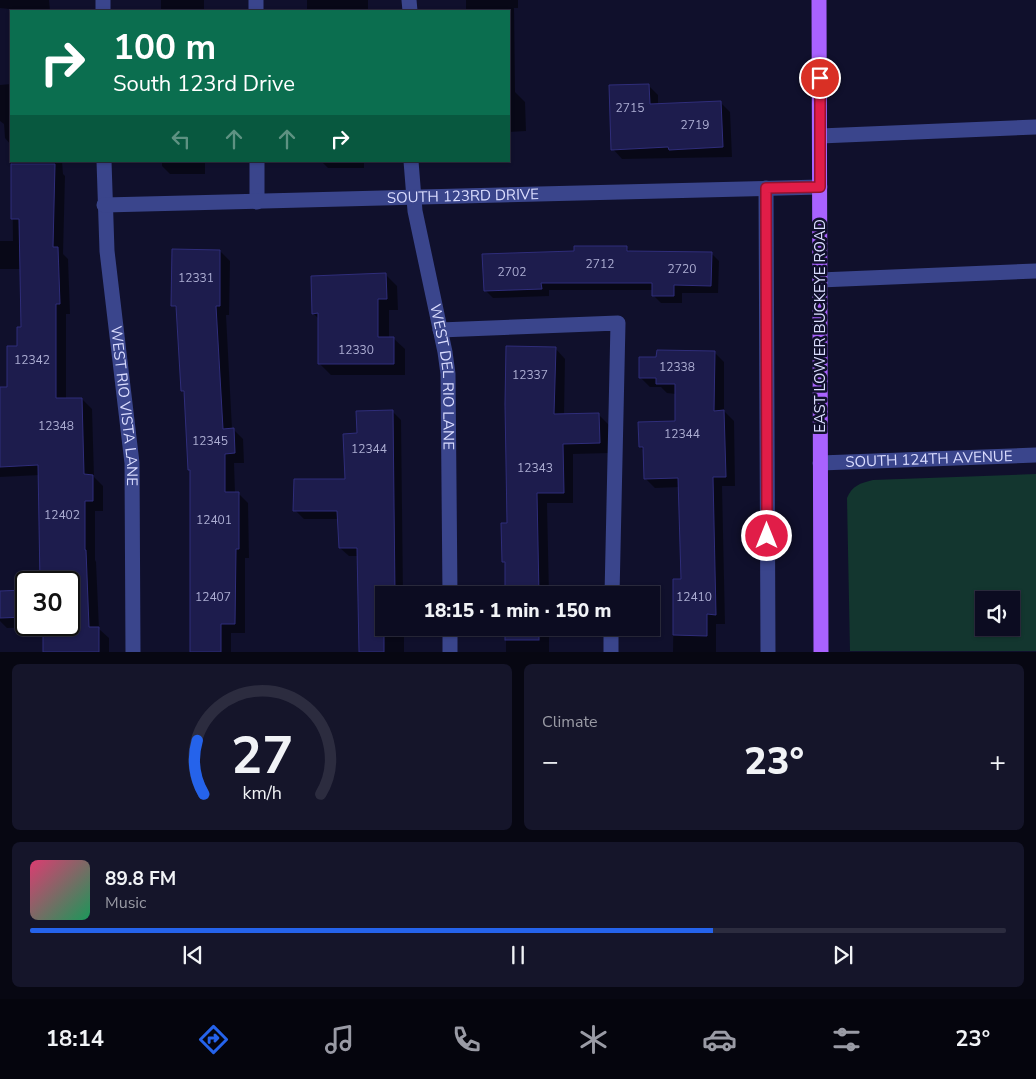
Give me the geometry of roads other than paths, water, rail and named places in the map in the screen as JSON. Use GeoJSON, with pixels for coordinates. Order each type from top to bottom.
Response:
{"type":"FeatureCollection","features":[{"type":"Feature","properties":{"kind":"main road","name":"EAST LOWER BUCKEYE ROAD"},"geometry":{"type":"LineString","coordinates":[[819,0],[821,652]]}},
{"type":"Feature","properties":{"kind":"street"},"geometry":{"type":"LineString","coordinates":[[820,136],[1036,127]]}},
{"type":"Feature","properties":{"kind":"street","name":"WEST RIO VISTA LANE"},"geometry":{"type":"LineString","coordinates":[[104,162],[107,251],[132,463],[133,652]]}},
{"type":"Feature","properties":{"kind":"street"},"geometry":{"type":"LineString","coordinates":[[257,162],[257,202]]}},
{"type":"Feature","properties":{"kind":"street","name":"WEST DEL RIO LANE"},"geometry":{"type":"LineString","coordinates":[[411,162],[413,198],[445,352],[449,396],[450,586]]}},
{"type":"Feature","properties":{"kind":"street","name":"SOUTH 123RD DRIVE"},"geometry":{"type":"LineString","coordinates":[[104,206],[820,187]]}},
{"type":"Feature","properties":{"kind":"street"},"geometry":{"type":"LineString","coordinates":[[766,188],[768,652]]}},
{"type":"Feature","properties":{"kind":"street"},"geometry":{"type":"LineString","coordinates":[[820,280],[1036,271]]}},
{"type":"Feature","properties":{"kind":"street"},"geometry":{"type":"LineString","coordinates":[[440,330],[618,323],[612,586]]}},
{"type":"Feature","properties":{"kind":"street","name":"SOUTH 124TH AVENUE"},"geometry":{"type":"LineString","coordinates":[[820,463],[1036,455]]}},
{"type":"Feature","properties":{"kind":"street"},"geometry":{"type":"LineString","coordinates":[[450,636],[450,652]]}},
{"type":"Feature","properties":{"kind":"street"},"geometry":{"type":"LineString","coordinates":[[611,636],[611,652]]}}]}
